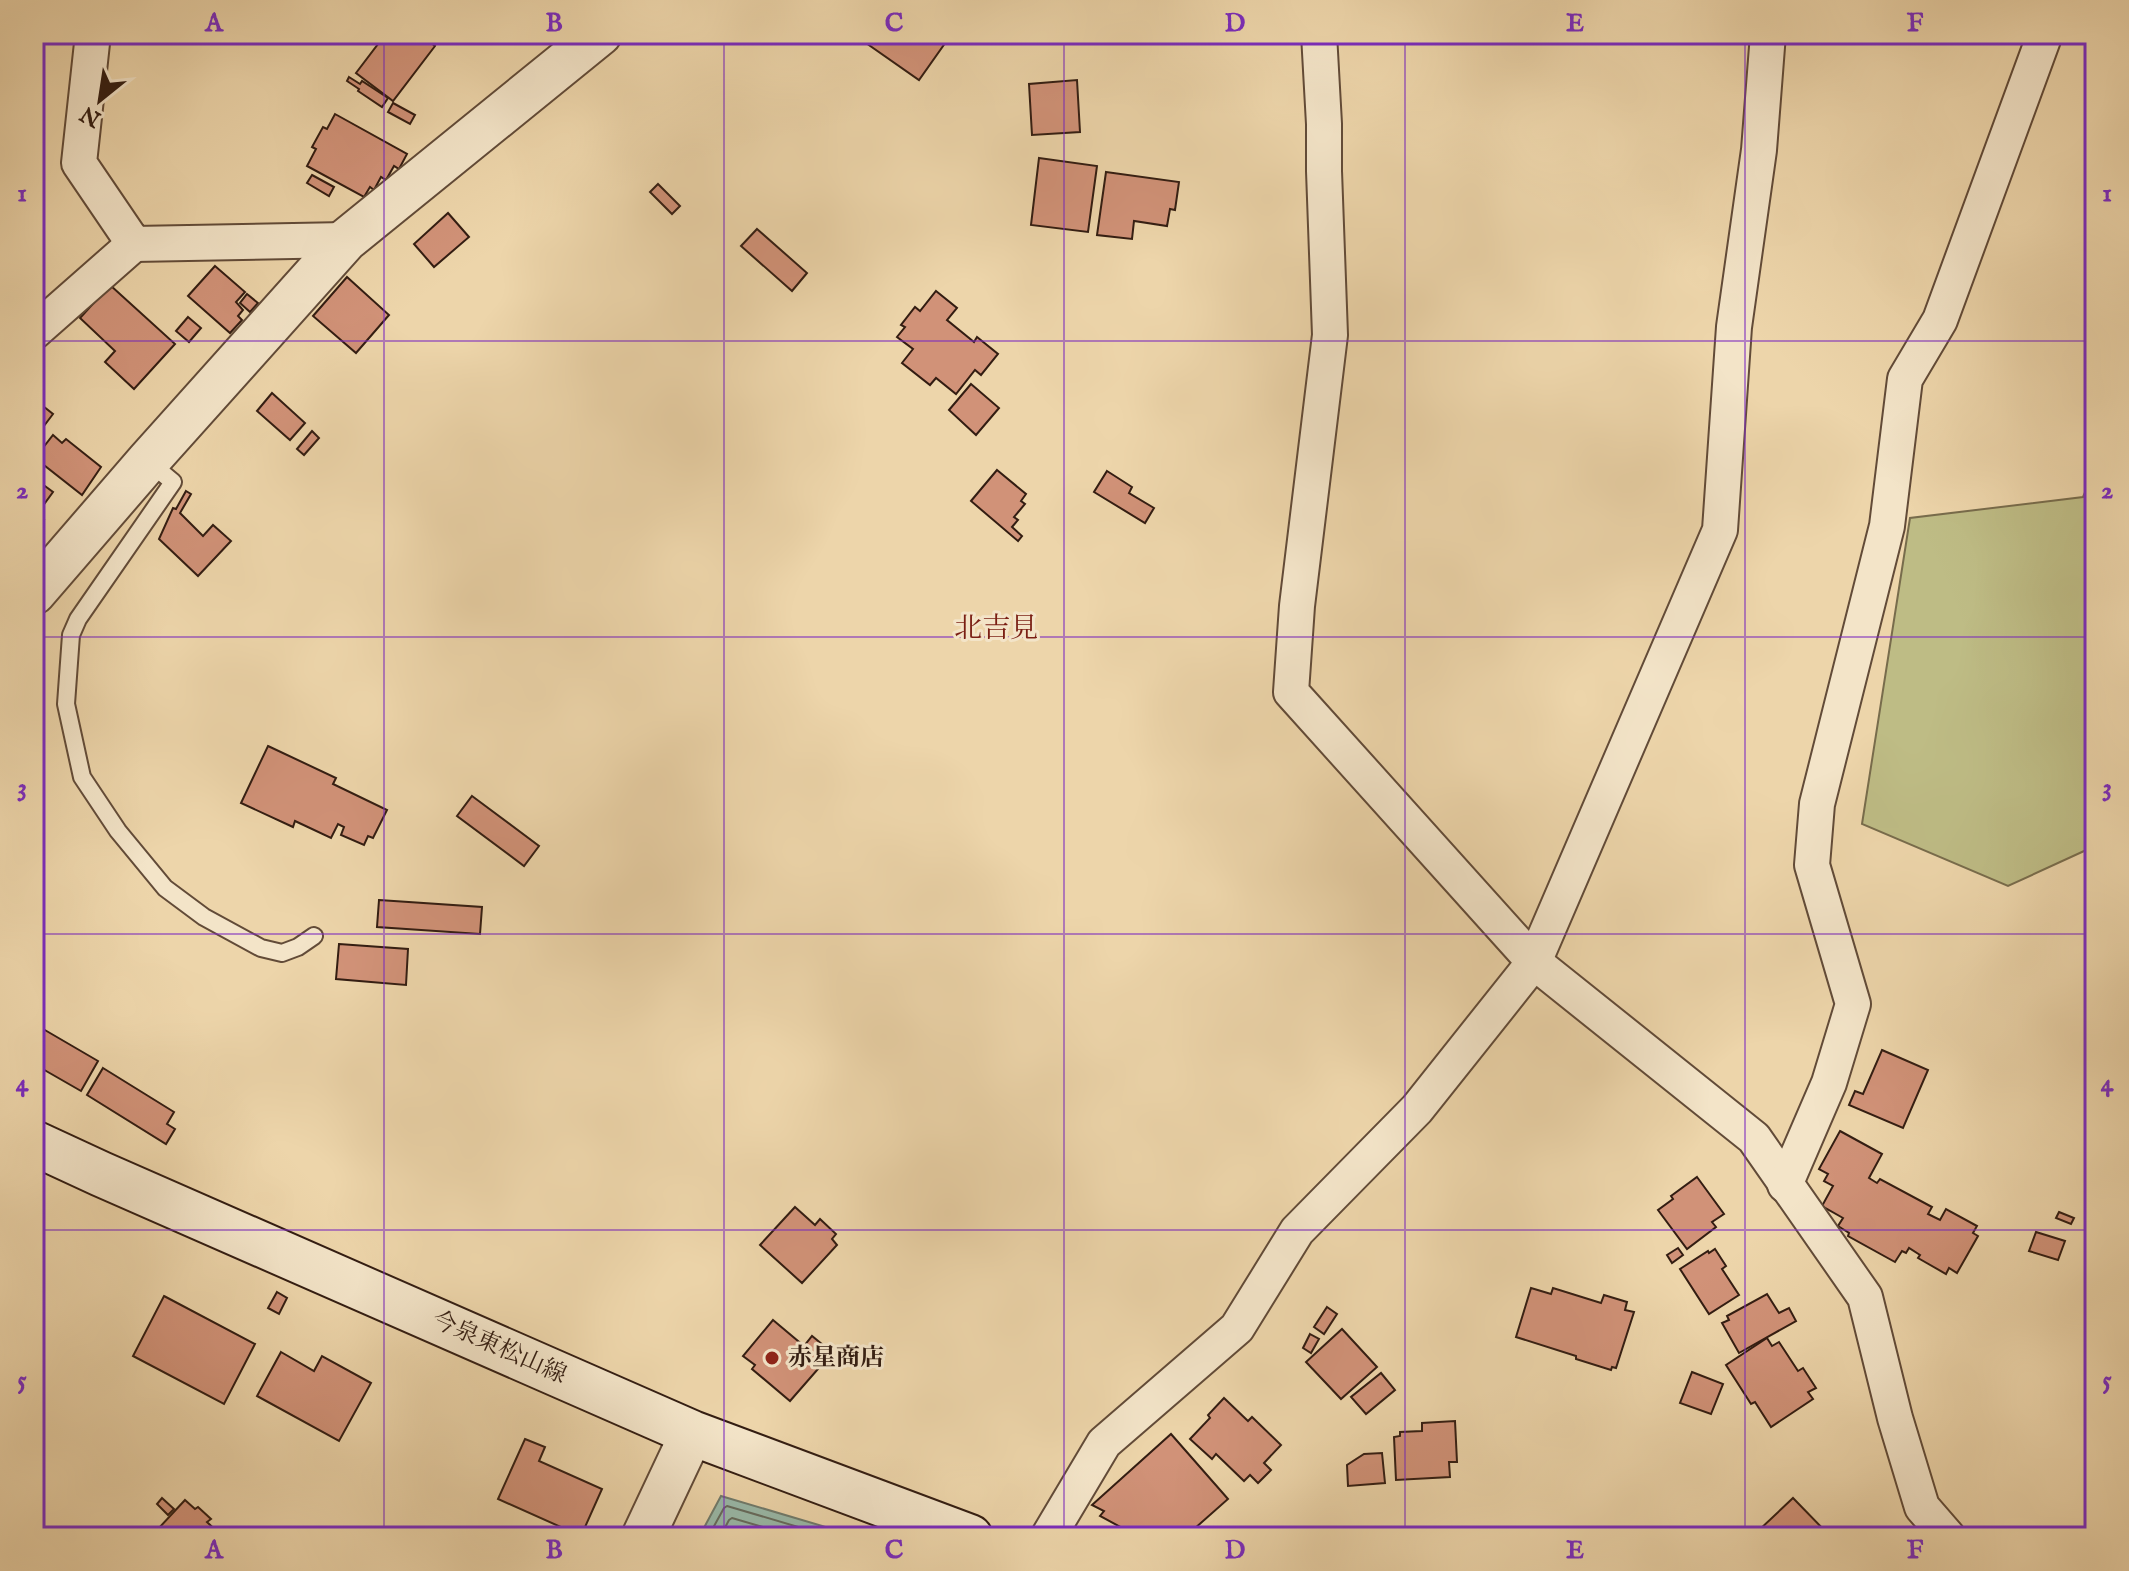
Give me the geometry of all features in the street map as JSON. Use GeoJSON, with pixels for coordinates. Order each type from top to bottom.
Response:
{"type":"FeatureCollection","features":[{"type":"Feature","properties":{"kind":"main road","name":"今泉東松山線"},"geometry":{"type":"LineString","coordinates":[[34,1143],[692,1433],[970,1537]]}},
{"type":"Feature","properties":{"kind":"street"},"geometry":{"type":"LineString","coordinates":[[93,34],[79,163],[134,244]]}},
{"type":"Feature","properties":{"kind":"street"},"geometry":{"type":"LineString","coordinates":[[34,593],[346,240],[600,34]]}},
{"type":"Feature","properties":{"kind":"street"},"geometry":{"type":"LineString","coordinates":[[1319,34],[1330,335],[1297,606],[1291,692],[1534,962],[1754,1138],[1865,1297],[1895,1418],[1922,1507],[1948,1537]]}},
{"type":"Feature","properties":{"kind":"street"},"geometry":{"type":"LineString","coordinates":[[1048,1537],[1104,1443],[1237,1328],[1297,1231],[1417,1109],[1534,962],[1720,530],[1734,327],[1759,150],[1768,34]]}},
{"type":"Feature","properties":{"kind":"street"},"geometry":{"type":"LineString","coordinates":[[1785,1185],[1829,1083],[1853,1004],[1812,865],[1817,804],[1887,526],[1905,379],[1940,320],[2045,34]]}},
{"type":"Feature","properties":{"kind":"street"},"geometry":{"type":"LineString","coordinates":[[34,332],[134,244],[346,240]]}},
{"type":"Feature","properties":{"kind":"street"},"geometry":{"type":"LineString","coordinates":[[643,1537],[692,1433]]}},
{"type":"Feature","properties":{"kind":"lane"},"geometry":{"type":"LineString","coordinates":[[148,461],[173,482],[78,619],[71,635],[66,704],[82,777],[118,831],[165,888],[204,917],[261,948],[282,953],[314,936]]}},
{"type":"Feature","properties":{"kind":"shaded area"},"geometry":{"type":"Polygon","coordinates":[[[2095,469],[2095,846],[2008,886],[1862,824],[1910,518],[2083,497],[2095,469]]]}},
{"type":"Feature","properties":{"kind":"water"},"geometry":{"type":"Polygon","coordinates":[[[721,1496],[829,1528],[835,1537],[699,1537],[721,1496]]]}},
{"type":"Feature","properties":{"kind":"building"},"geometry":{"type":"Polygon","coordinates":[[[377,34],[419,34],[435,46],[393,101],[356,73],[381,40],[377,34]]]}},
{"type":"Feature","properties":{"kind":"building"},"geometry":{"type":"Polygon","coordinates":[[[872,34],[941,34],[948,39],[919,80],[866,43],[872,34]]]}},
{"type":"Feature","properties":{"kind":"building"},"geometry":{"type":"Polygon","coordinates":[[[349,77],[360,84],[362,81],[388,98],[382,107],[347,81],[349,77]]]}},
{"type":"Feature","properties":{"kind":"building"},"geometry":{"type":"Polygon","coordinates":[[[1077,80],[1080,132],[1032,135],[1029,84],[1077,80]]]}},
{"type":"Feature","properties":{"kind":"building"},"geometry":{"type":"Polygon","coordinates":[[[393,103],[415,115],[410,124],[388,112],[393,103]]]}},
{"type":"Feature","properties":{"kind":"building"},"geometry":{"type":"Polygon","coordinates":[[[335,114],[407,154],[399,169],[394,166],[386,180],[381,177],[374,190],[370,187],[364,197],[307,166],[316,149],[312,147],[323,127],[327,129],[335,114]]]}},
{"type":"Feature","properties":{"kind":"building"},"geometry":{"type":"Polygon","coordinates":[[[1039,158],[1097,166],[1088,232],[1031,225],[1039,158]]]}},
{"type":"Feature","properties":{"kind":"building"},"geometry":{"type":"Polygon","coordinates":[[[1106,172],[1179,182],[1175,210],[1170,209],[1167,226],[1134,221],[1132,239],[1097,235],[1106,172]]]}},
{"type":"Feature","properties":{"kind":"building"},"geometry":{"type":"Polygon","coordinates":[[[312,175],[334,187],[329,196],[307,183],[312,175]]]}},
{"type":"Feature","properties":{"kind":"building"},"geometry":{"type":"Polygon","coordinates":[[[658,184],[680,206],[672,214],[650,192],[658,184]]]}},
{"type":"Feature","properties":{"kind":"building"},"geometry":{"type":"Polygon","coordinates":[[[448,213],[469,237],[434,267],[414,244],[448,213]]]}},
{"type":"Feature","properties":{"kind":"building"},"geometry":{"type":"Polygon","coordinates":[[[757,229],[807,273],[792,291],[741,246],[757,229]]]}},
{"type":"Feature","properties":{"kind":"building"},"geometry":{"type":"Polygon","coordinates":[[[215,266],[245,292],[236,302],[243,310],[238,316],[242,320],[230,333],[188,296],[215,266]]]}},
{"type":"Feature","properties":{"kind":"building"},"geometry":{"type":"Polygon","coordinates":[[[347,277],[389,315],[356,353],[313,316],[347,277]]]}},
{"type":"Feature","properties":{"kind":"building"},"geometry":{"type":"Polygon","coordinates":[[[110,285],[175,344],[134,389],[105,362],[115,351],[80,318],[110,285]]]}},
{"type":"Feature","properties":{"kind":"building"},"geometry":{"type":"Polygon","coordinates":[[[936,291],[957,308],[947,320],[974,342],[977,337],[998,354],[981,375],[975,370],[956,394],[936,378],[930,385],[902,363],[913,349],[897,337],[905,327],[901,325],[915,307],[920,311],[936,291]]]}},
{"type":"Feature","properties":{"kind":"building"},"geometry":{"type":"Polygon","coordinates":[[[247,294],[258,303],[250,312],[240,303],[247,294]]]}},
{"type":"Feature","properties":{"kind":"building"},"geometry":{"type":"Polygon","coordinates":[[[188,317],[201,328],[189,342],[176,331],[188,317]]]}},
{"type":"Feature","properties":{"kind":"building"},"geometry":{"type":"Polygon","coordinates":[[[971,384],[999,408],[976,435],[949,410],[971,384]]]}},
{"type":"Feature","properties":{"kind":"building"},"geometry":{"type":"Polygon","coordinates":[[[272,393],[305,423],[290,440],[257,411],[272,393]]]}},
{"type":"Feature","properties":{"kind":"building"},"geometry":{"type":"Polygon","coordinates":[[[34,399],[53,414],[34,439],[34,399]]]}},
{"type":"Feature","properties":{"kind":"building"},"geometry":{"type":"Polygon","coordinates":[[[312,431],[319,438],[304,455],[297,449],[312,431]]]}},
{"type":"Feature","properties":{"kind":"building"},"geometry":{"type":"Polygon","coordinates":[[[53,435],[62,443],[66,439],[101,467],[82,495],[35,458],[53,435]]]}},
{"type":"Feature","properties":{"kind":"building"},"geometry":{"type":"Polygon","coordinates":[[[997,470],[1026,494],[1021,501],[1025,504],[1014,517],[1018,520],[1012,527],[1022,536],[1018,541],[971,501],[997,470]]]}},
{"type":"Feature","properties":{"kind":"building"},"geometry":{"type":"Polygon","coordinates":[[[1107,471],[1132,487],[1129,493],[1154,508],[1145,523],[1094,492],[1107,471]]]}},
{"type":"Feature","properties":{"kind":"building"},"geometry":{"type":"Polygon","coordinates":[[[34,478],[53,492],[37,514],[44,520],[37,529],[34,526],[34,478]]]}},
{"type":"Feature","properties":{"kind":"building"},"geometry":{"type":"Polygon","coordinates":[[[186,491],[191,494],[180,513],[203,536],[213,525],[231,541],[198,576],[159,539],[173,508],[176,509],[186,491]]]}},
{"type":"Feature","properties":{"kind":"building"},"geometry":{"type":"Polygon","coordinates":[[[268,746],[336,778],[333,784],[387,810],[373,838],[368,836],[364,845],[341,835],[344,827],[338,824],[331,838],[295,821],[293,827],[241,803],[268,746]]]}},
{"type":"Feature","properties":{"kind":"building"},"geometry":{"type":"Polygon","coordinates":[[[472,796],[539,846],[524,866],[457,816],[472,796]]]}},
{"type":"Feature","properties":{"kind":"building"},"geometry":{"type":"Polygon","coordinates":[[[379,900],[482,907],[480,934],[377,927],[379,900]]]}},
{"type":"Feature","properties":{"kind":"building"},"geometry":{"type":"Polygon","coordinates":[[[339,944],[408,949],[406,985],[336,979],[339,944]]]}},
{"type":"Feature","properties":{"kind":"building"},"geometry":{"type":"Polygon","coordinates":[[[38,1026],[98,1061],[81,1091],[34,1064],[37,1047],[34,1045],[34,1032],[38,1026]]]}},
{"type":"Feature","properties":{"kind":"building"},"geometry":{"type":"Polygon","coordinates":[[[1882,1050],[1928,1070],[1903,1128],[1849,1105],[1855,1091],[1863,1094],[1882,1050]]]}},
{"type":"Feature","properties":{"kind":"building"},"geometry":{"type":"Polygon","coordinates":[[[103,1068],[174,1112],[167,1124],[175,1129],[166,1144],[87,1095],[103,1068]]]}},
{"type":"Feature","properties":{"kind":"building"},"geometry":{"type":"Polygon","coordinates":[[[1840,1131],[1882,1154],[1869,1178],[1877,1183],[1880,1179],[1932,1207],[1928,1214],[1940,1220],[1946,1209],[1977,1226],[1973,1233],[1978,1236],[1957,1273],[1949,1268],[1946,1274],[1918,1258],[1920,1255],[1909,1248],[1906,1253],[1902,1251],[1895,1262],[1848,1236],[1849,1233],[1838,1226],[1843,1218],[1822,1206],[1833,1186],[1824,1181],[1828,1174],[1819,1169],[1840,1131]]]}},
{"type":"Feature","properties":{"kind":"building"},"geometry":{"type":"Polygon","coordinates":[[[1697,1177],[1724,1214],[1712,1222],[1716,1227],[1687,1249],[1658,1210],[1697,1177]]]}},
{"type":"Feature","properties":{"kind":"building"},"geometry":{"type":"Polygon","coordinates":[[[795,1207],[815,1225],[820,1219],[836,1234],[832,1239],[837,1245],[802,1283],[760,1245],[795,1207]]]}},
{"type":"Feature","properties":{"kind":"building"},"geometry":{"type":"Polygon","coordinates":[[[2059,1212],[2074,1218],[2071,1224],[2056,1218],[2059,1212]]]}},
{"type":"Feature","properties":{"kind":"building"},"geometry":{"type":"Polygon","coordinates":[[[2036,1232],[2065,1241],[2058,1260],[2029,1251],[2036,1232]]]}},
{"type":"Feature","properties":{"kind":"building"},"geometry":{"type":"Polygon","coordinates":[[[1678,1248],[1683,1255],[1672,1263],[1667,1255],[1678,1248]]]}},
{"type":"Feature","properties":{"kind":"building"},"geometry":{"type":"Polygon","coordinates":[[[1715,1249],[1726,1266],[1722,1269],[1739,1295],[1709,1314],[1680,1269],[1715,1249]]]}},
{"type":"Feature","properties":{"kind":"building"},"geometry":{"type":"Polygon","coordinates":[[[1531,1288],[1551,1294],[1553,1288],[1601,1303],[1604,1295],[1627,1302],[1625,1310],[1634,1312],[1616,1368],[1612,1367],[1611,1370],[1516,1337],[1531,1288]]]}},
{"type":"Feature","properties":{"kind":"building"},"geometry":{"type":"Polygon","coordinates":[[[277,1292],[287,1298],[279,1314],[268,1308],[277,1292]]]}},
{"type":"Feature","properties":{"kind":"building"},"geometry":{"type":"Polygon","coordinates":[[[1767,1294],[1779,1313],[1789,1308],[1796,1321],[1739,1353],[1722,1323],[1729,1320],[1727,1316],[1767,1294]]]}},
{"type":"Feature","properties":{"kind":"building"},"geometry":{"type":"Polygon","coordinates":[[[164,1296],[255,1344],[224,1404],[133,1356],[164,1296]]]}},
{"type":"Feature","properties":{"kind":"building"},"geometry":{"type":"Polygon","coordinates":[[[1327,1307],[1337,1314],[1324,1334],[1314,1327],[1327,1307]]]}},
{"type":"Feature","properties":{"kind":"building"},"geometry":{"type":"Polygon","coordinates":[[[773,1320],[804,1346],[812,1336],[828,1349],[820,1358],[825,1361],[790,1401],[752,1369],[755,1365],[743,1356],[773,1320]]]}},
{"type":"Feature","properties":{"kind":"building"},"geometry":{"type":"Polygon","coordinates":[[[1342,1329],[1377,1367],[1341,1399],[1306,1362],[1342,1329]]]}},
{"type":"Feature","properties":{"kind":"building"},"geometry":{"type":"Polygon","coordinates":[[[1310,1334],[1319,1339],[1311,1353],[1303,1348],[1310,1334]]]}},
{"type":"Feature","properties":{"kind":"building"},"geometry":{"type":"Polygon","coordinates":[[[1767,1338],[1772,1346],[1779,1342],[1798,1371],[1803,1368],[1816,1388],[1808,1392],[1813,1399],[1771,1427],[1755,1402],[1751,1404],[1726,1365],[1767,1338]]]}},
{"type":"Feature","properties":{"kind":"building"},"geometry":{"type":"Polygon","coordinates":[[[281,1352],[314,1371],[322,1356],[371,1383],[339,1441],[257,1396],[281,1352]]]}},
{"type":"Feature","properties":{"kind":"building"},"geometry":{"type":"Polygon","coordinates":[[[1692,1372],[1723,1384],[1711,1414],[1680,1403],[1692,1372]]]}},
{"type":"Feature","properties":{"kind":"building"},"geometry":{"type":"Polygon","coordinates":[[[1381,1373],[1395,1390],[1366,1414],[1351,1397],[1381,1373]]]}},
{"type":"Feature","properties":{"kind":"building"},"geometry":{"type":"Polygon","coordinates":[[[1224,1398],[1248,1421],[1252,1417],[1281,1445],[1264,1463],[1271,1470],[1258,1483],[1250,1475],[1244,1481],[1216,1454],[1212,1459],[1190,1439],[1224,1398]]]}},
{"type":"Feature","properties":{"kind":"building"},"geometry":{"type":"Polygon","coordinates":[[[1455,1421],[1457,1462],[1449,1462],[1450,1477],[1396,1480],[1394,1437],[1400,1436],[1400,1432],[1422,1431],[1422,1423],[1455,1421]]]}},
{"type":"Feature","properties":{"kind":"building"},"geometry":{"type":"Polygon","coordinates":[[[1171,1434],[1228,1499],[1185,1537],[1139,1537],[1100,1516],[1104,1511],[1092,1505],[1171,1434]]]}},
{"type":"Feature","properties":{"kind":"building"},"geometry":{"type":"Polygon","coordinates":[[[525,1439],[545,1447],[539,1461],[602,1489],[581,1536],[498,1499],[525,1439]]]}},
{"type":"Feature","properties":{"kind":"building"},"geometry":{"type":"Polygon","coordinates":[[[1382,1453],[1385,1483],[1348,1486],[1347,1465],[1364,1454],[1382,1453]]]}},
{"type":"Feature","properties":{"kind":"building"},"geometry":{"type":"Polygon","coordinates":[[[162,1498],[174,1509],[168,1515],[157,1504],[162,1498]]]}},
{"type":"Feature","properties":{"kind":"building"},"geometry":{"type":"Polygon","coordinates":[[[1793,1498],[1829,1535],[1827,1537],[1762,1537],[1757,1532],[1793,1498]]]}},
{"type":"Feature","properties":{"kind":"building"},"geometry":{"type":"Polygon","coordinates":[[[185,1500],[211,1519],[207,1522],[223,1537],[167,1537],[158,1529],[185,1500]]]}},
{"type":"Feature","properties":{"kind":"place","name":"赤星商店"},"geometry":{"type":"Point","coordinates":[772,1358]}},
{"type":"Feature","properties":{"kind":"district","name":"北吉見"},"geometry":{"type":"Point","coordinates":[996,629]}}]}
